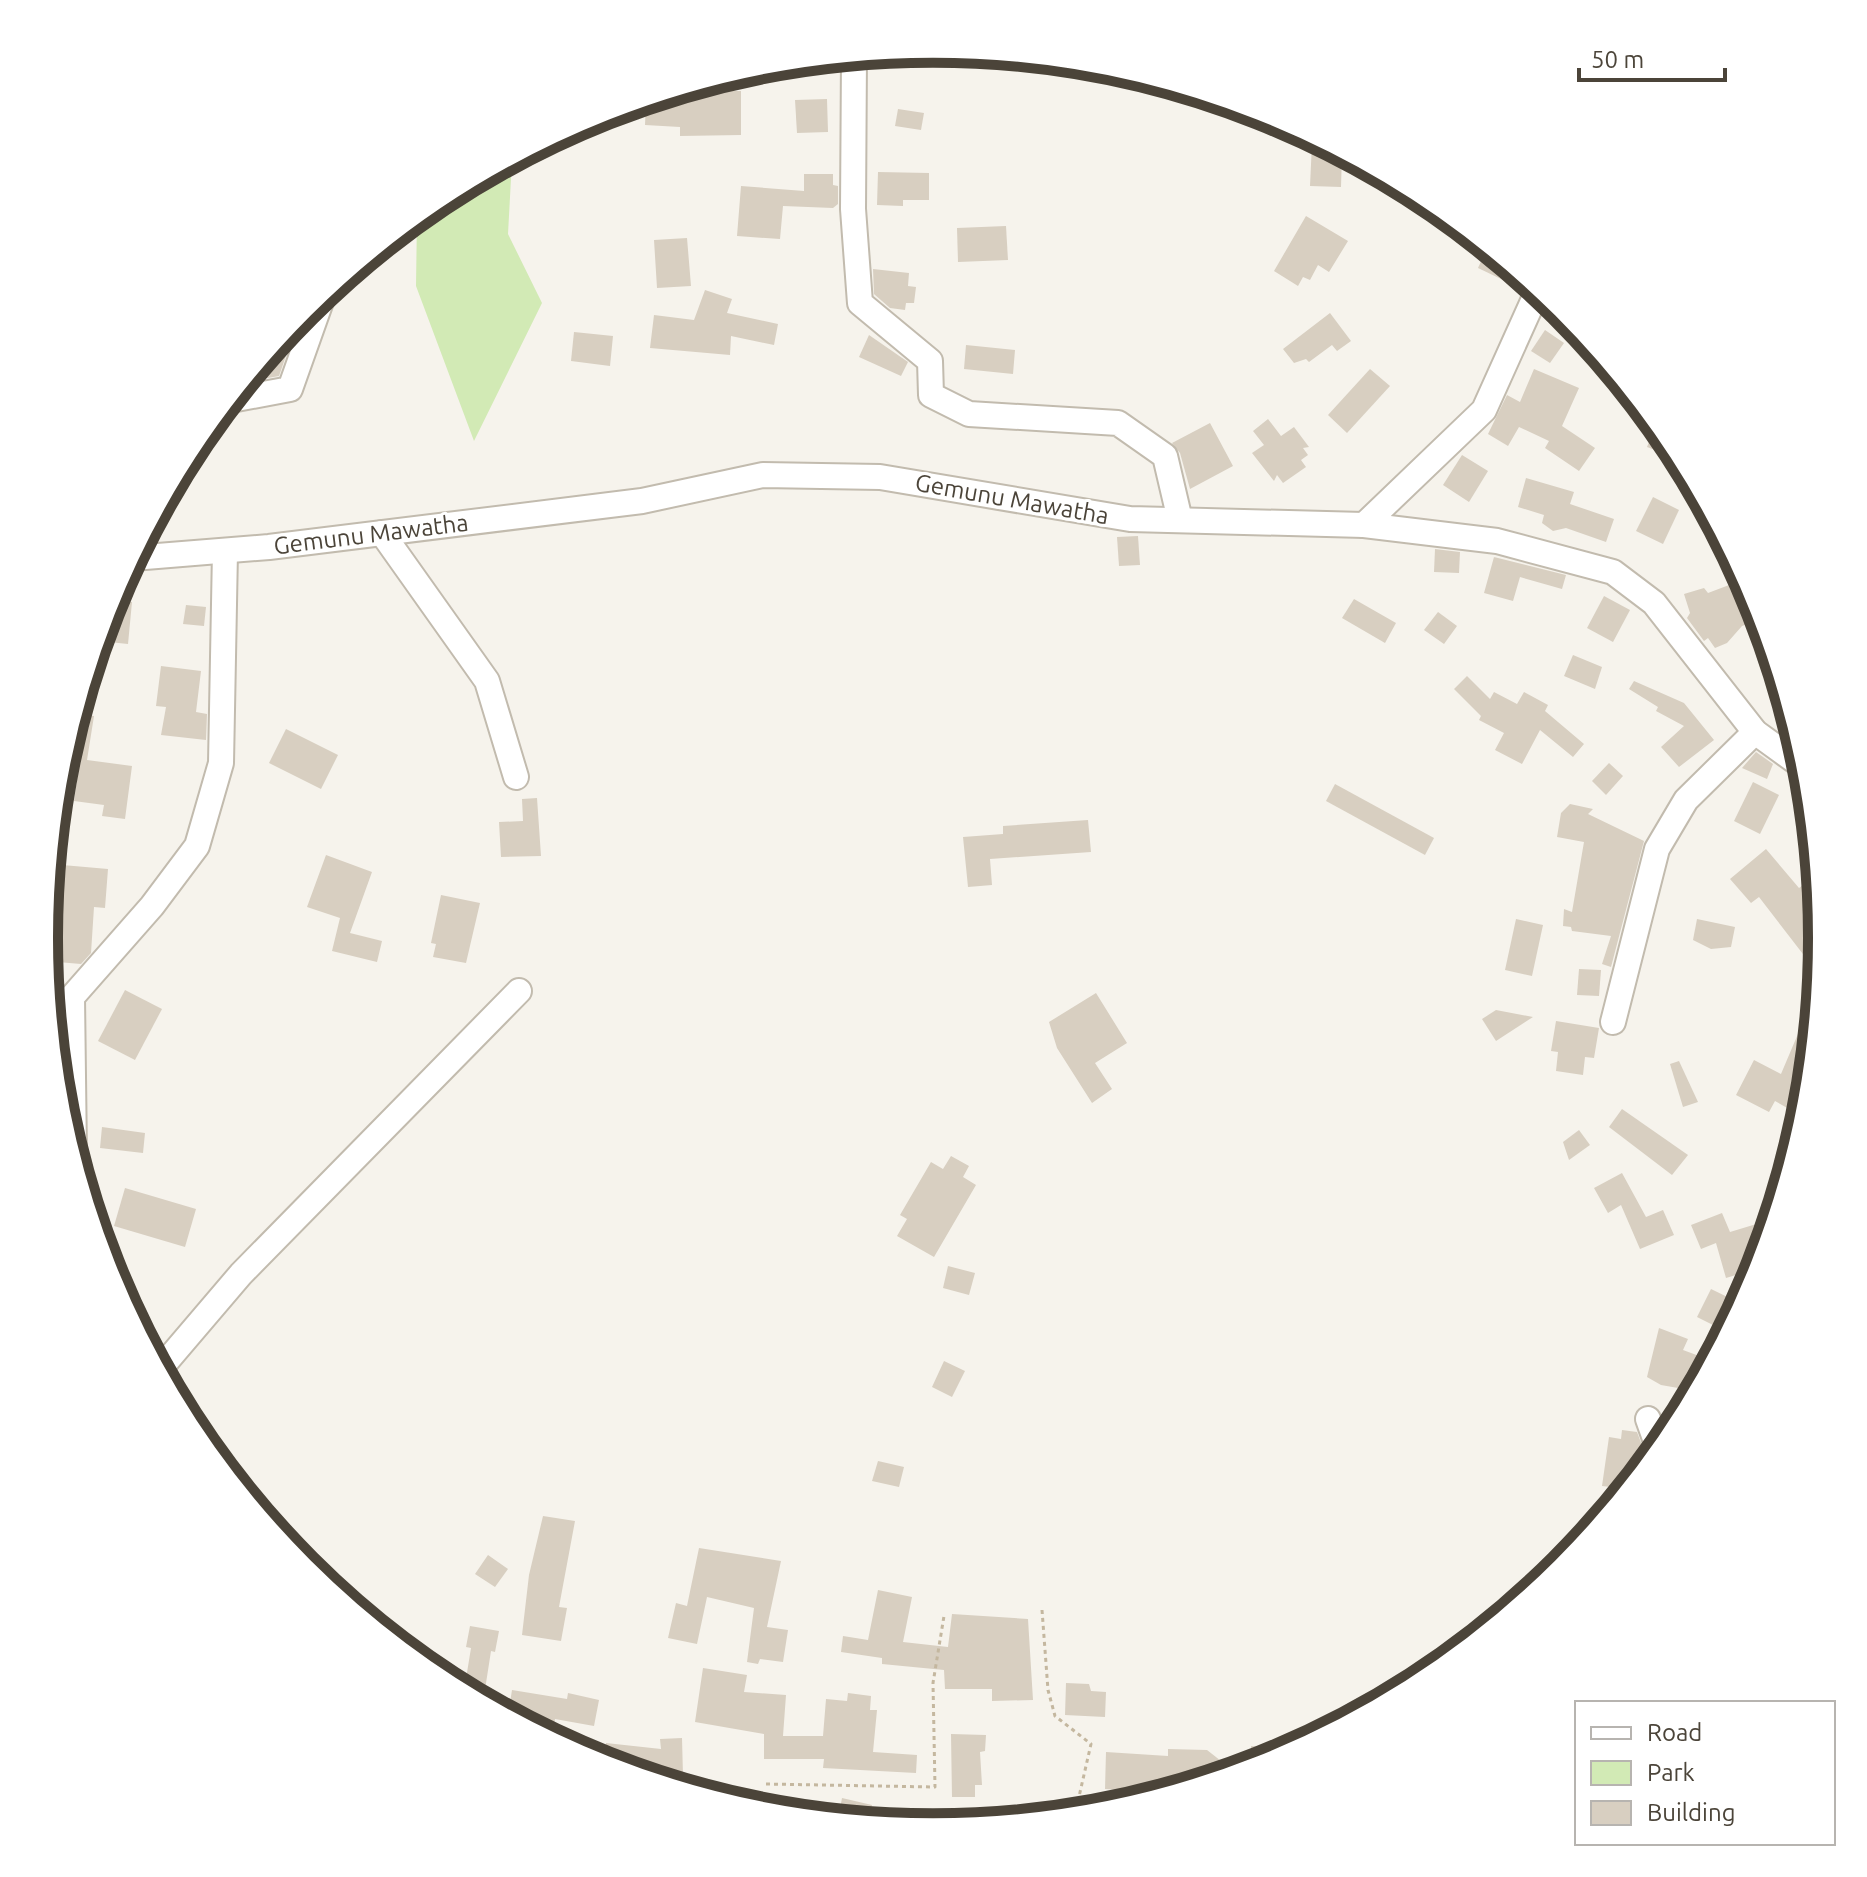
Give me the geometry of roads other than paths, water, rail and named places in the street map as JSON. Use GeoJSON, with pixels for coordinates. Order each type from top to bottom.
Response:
{"type":"FeatureCollection","features":[{"type":"Feature","properties":{"kind":"street"},"geometry":{"type":"LineString","coordinates":[[854,67],[853,209],[860,303],[930,361],[931,395],[969,414],[1118,423],[1165,456],[1180,520]]}},
{"type":"Feature","properties":{"kind":"street"},"geometry":{"type":"LineString","coordinates":[[1364,525],[1484,410],[1533,301]]}},
{"type":"Feature","properties":{"kind":"street"},"geometry":{"type":"LineString","coordinates":[[246,397],[290,389],[315,318]]}},
{"type":"Feature","properties":{"kind":"street","name":"Gemunu Mawatha"},"geometry":{"type":"LineString","coordinates":[[145,557],[225,551],[642,501],[763,475],[880,477],[1130,519],[1364,525],[1497,541],[1613,572],[1654,603],[1755,732],[1789,757]]}},
{"type":"Feature","properties":{"kind":"street"},"geometry":{"type":"LineString","coordinates":[[382,533],[487,681],[516,777]]}},
{"type":"Feature","properties":{"kind":"street"},"geometry":{"type":"LineString","coordinates":[[73,1099],[72,997],[152,906],[197,846],[221,763],[225,551]]}},
{"type":"Feature","properties":{"kind":"street"},"geometry":{"type":"LineString","coordinates":[[1613,1022],[1657,849],[1686,800],[1755,732]]}},
{"type":"Feature","properties":{"kind":"street"},"geometry":{"type":"LineString","coordinates":[[167,1361],[241,1274],[519,991]]}},
{"type":"Feature","properties":{"kind":"street"},"geometry":{"type":"LineString","coordinates":[[1648,1419],[1654,1435]]}}]}
